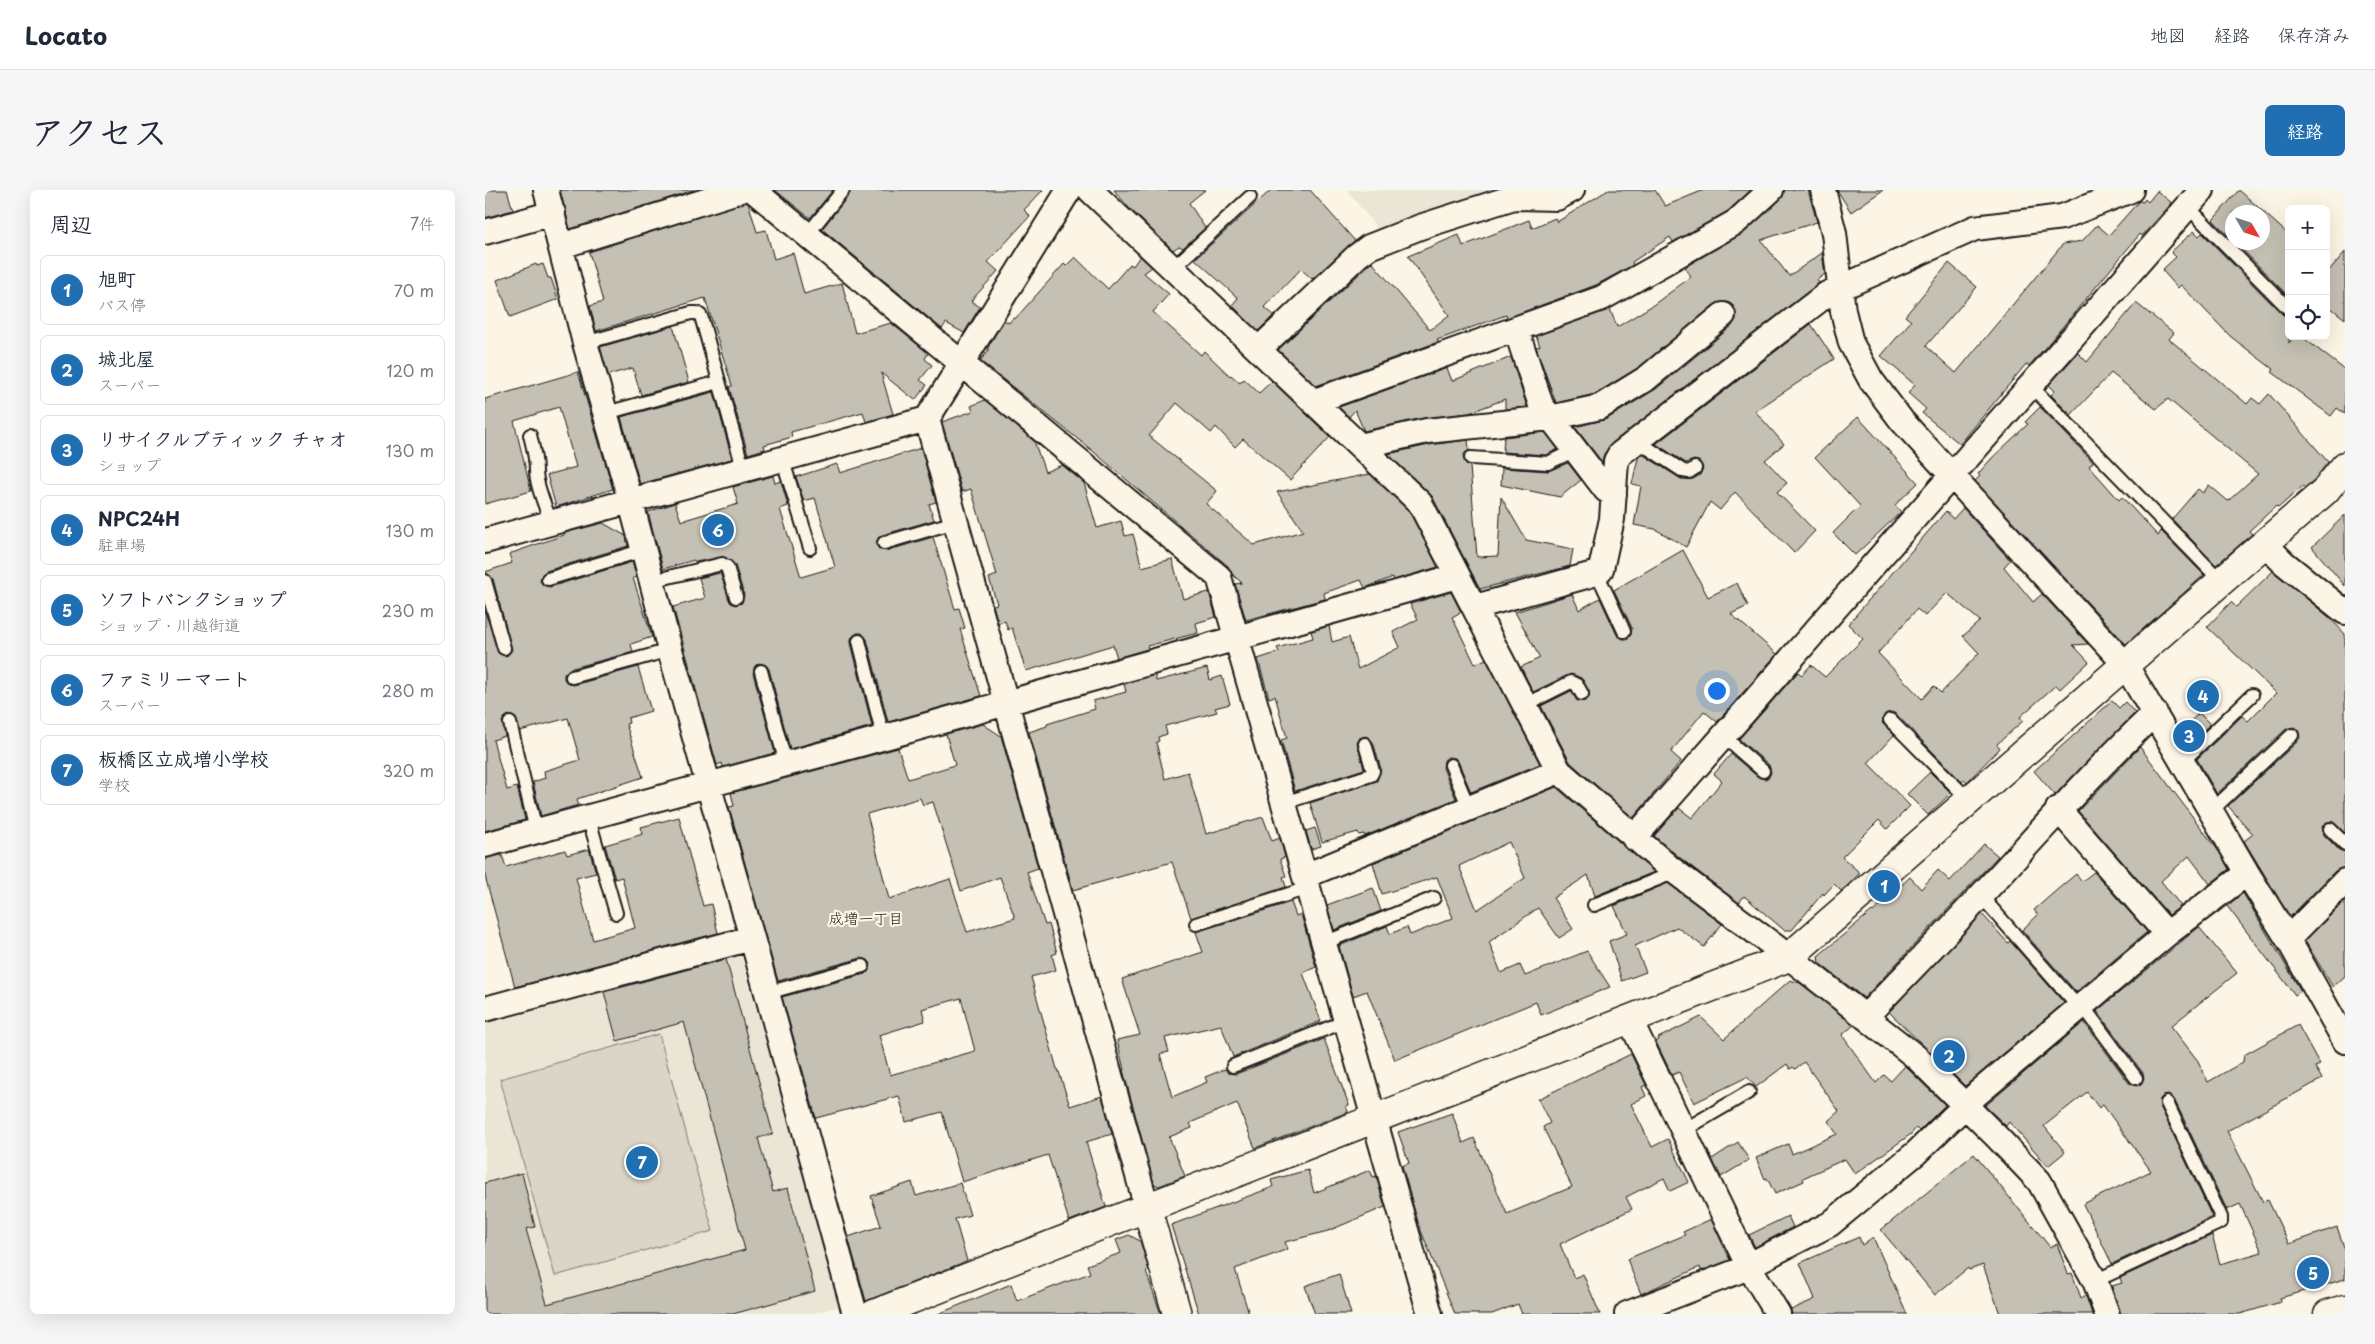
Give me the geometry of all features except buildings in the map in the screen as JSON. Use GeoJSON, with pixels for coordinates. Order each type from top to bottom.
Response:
{"type":"FeatureCollection","features":[{"type":"Feature","properties":{"kind":"main road"},"geometry":{"type":"LineString","coordinates":[[874,1314],[1789,957],[1968,799],[2265,544],[2325,491],[2345,466]]}},
{"type":"Feature","properties":{"kind":"main road"},"geometry":{"type":"LineString","coordinates":[[1147,1208],[1176,1314]]}},
{"type":"Feature","properties":{"kind":"main road"},"geometry":{"type":"LineString","coordinates":[[2328,1314],[2345,1309]]}},
{"type":"Feature","properties":{"kind":"street"},"geometry":{"type":"LineString","coordinates":[[546,190],[585,343],[644,550],[669,650],[752,938],[855,1314]]}},
{"type":"Feature","properties":{"kind":"street"},"geometry":{"type":"LineString","coordinates":[[561,246],[741,190]]}},
{"type":"Feature","properties":{"kind":"street"},"geometry":{"type":"LineString","coordinates":[[753,190],[1219,577],[1430,1314]]}},
{"type":"Feature","properties":{"kind":"street"},"geometry":{"type":"LineString","coordinates":[[485,541],[630,499],[927,419],[963,364],[1069,190]]}},
{"type":"Feature","properties":{"kind":"street"},"geometry":{"type":"LineString","coordinates":[[1090,190],[1420,503],[1559,771],[1670,868],[1789,957],[1916,1057],[2039,1181],[2095,1281],[2107,1314]]}},
{"type":"Feature","properties":{"kind":"street"},"geometry":{"type":"LineString","coordinates":[[1259,349],[1357,256],[1369,247],[1420,227],[1514,197],[1557,198],[1572,190]]}},
{"type":"Feature","properties":{"kind":"street"},"geometry":{"type":"LineString","coordinates":[[1315,402],[1602,298],[1736,222],[1771,190]]}},
{"type":"Feature","properties":{"kind":"street"},"geometry":{"type":"LineString","coordinates":[[1823,190],[1834,233],[1843,311],[1851,343],[1871,380],[1902,421],[2125,664],[2247,873],[2288,938],[2345,1041]]}},
{"type":"Feature","properties":{"kind":"street"},"geometry":{"type":"LineString","coordinates":[[1475,607],[1597,573],[1601,569],[1612,519],[1617,457],[1827,294],[1975,228],[2062,217],[2131,190]]}},
{"type":"Feature","properties":{"kind":"street"},"geometry":{"type":"LineString","coordinates":[[1634,838],[2195,198]]}},
{"type":"Feature","properties":{"kind":"street"},"geometry":{"type":"LineString","coordinates":[[485,232],[553,213]]}},
{"type":"Feature","properties":{"kind":"street"},"geometry":{"type":"LineString","coordinates":[[1360,446],[1427,431],[1550,418],[1600,407],[1647,378],[1723,315]]}},
{"type":"Feature","properties":{"kind":"street"},"geometry":{"type":"LineString","coordinates":[[1516,329],[1541,405],[1606,490],[1614,494]]}},
{"type":"Feature","properties":{"kind":"street"},"geometry":{"type":"LineString","coordinates":[[927,419],[1147,1208]]}},
{"type":"Feature","properties":{"kind":"street"},"geometry":{"type":"LineString","coordinates":[[2265,544],[2283,563],[2345,612]]}},
{"type":"Feature","properties":{"kind":"street"},"geometry":{"type":"LineString","coordinates":[[485,845],[588,816],[708,786],[1457,576]]}},
{"type":"Feature","properties":{"kind":"street"},"geometry":{"type":"LineString","coordinates":[[1865,1017],[1981,896],[2058,809],[2108,757],[2155,713]]}},
{"type":"Feature","properties":{"kind":"street"},"geometry":{"type":"LineString","coordinates":[[1307,882],[1469,808],[1559,771]]}},
{"type":"Feature","properties":{"kind":"street"},"geometry":{"type":"LineString","coordinates":[[2058,809],[2167,934]]}},
{"type":"Feature","properties":{"kind":"street"},"geometry":{"type":"LineString","coordinates":[[1627,1314],[1736,1272],[1830,1224],[1916,1153],[1978,1093],[2167,934],[2247,873]]}},
{"type":"Feature","properties":{"kind":"street"},"geometry":{"type":"LineString","coordinates":[[2288,938],[2345,881]]}},
{"type":"Feature","properties":{"kind":"street"},"geometry":{"type":"LineString","coordinates":[[485,1009],[752,938]]}},
{"type":"Feature","properties":{"kind":"street"},"geometry":{"type":"LineString","coordinates":[[1630,1020],[1748,1265],[1778,1314]]}},
{"type":"Feature","properties":{"kind":"lane"},"geometry":{"type":"LineString","coordinates":[[807,235],[843,190]]}},
{"type":"Feature","properties":{"kind":"lane"},"geometry":{"type":"LineString","coordinates":[[1173,268],[1249,197]]}},
{"type":"Feature","properties":{"kind":"lane"},"geometry":{"type":"LineString","coordinates":[[2195,198],[2285,304]]}},
{"type":"Feature","properties":{"kind":"lane"},"geometry":{"type":"LineString","coordinates":[[585,343],[697,313],[701,316],[743,468]]}},
{"type":"Feature","properties":{"kind":"lane"},"geometry":{"type":"LineString","coordinates":[[606,413],[719,382]]}},
{"type":"Feature","properties":{"kind":"lane"},"geometry":{"type":"LineString","coordinates":[[2031,386],[2221,581]]}},
{"type":"Feature","properties":{"kind":"lane"},"geometry":{"type":"LineString","coordinates":[[530,435],[537,463],[538,481],[551,522]]}},
{"type":"Feature","properties":{"kind":"lane"},"geometry":{"type":"LineString","coordinates":[[1639,439],[1645,446],[1683,471],[1689,472],[1695,468]]}},
{"type":"Feature","properties":{"kind":"lane"},"geometry":{"type":"LineString","coordinates":[[1471,458],[1548,463],[1575,450]]}},
{"type":"Feature","properties":{"kind":"lane"},"geometry":{"type":"LineString","coordinates":[[782,458],[810,548]]}},
{"type":"Feature","properties":{"kind":"lane"},"geometry":{"type":"LineString","coordinates":[[884,543],[955,522]]}},
{"type":"Feature","properties":{"kind":"lane"},"geometry":{"type":"LineString","coordinates":[[548,579],[644,550]]}},
{"type":"Feature","properties":{"kind":"lane"},"geometry":{"type":"LineString","coordinates":[[652,581],[722,564],[727,567],[736,597]]}},
{"type":"Feature","properties":{"kind":"lane"},"geometry":{"type":"LineString","coordinates":[[1597,573],[1624,630]]}},
{"type":"Feature","properties":{"kind":"lane"},"geometry":{"type":"LineString","coordinates":[[485,581],[504,648]]}},
{"type":"Feature","properties":{"kind":"lane"},"geometry":{"type":"LineString","coordinates":[[859,640],[883,736]]}},
{"type":"Feature","properties":{"kind":"lane"},"geometry":{"type":"LineString","coordinates":[[572,677],[669,650]]}},
{"type":"Feature","properties":{"kind":"lane"},"geometry":{"type":"LineString","coordinates":[[761,671],[786,764]]}},
{"type":"Feature","properties":{"kind":"lane"},"geometry":{"type":"LineString","coordinates":[[1525,704],[1571,682],[1577,685],[1582,694]]}},
{"type":"Feature","properties":{"kind":"lane"},"geometry":{"type":"LineString","coordinates":[[2183,761],[2252,695]]}},
{"type":"Feature","properties":{"kind":"lane"},"geometry":{"type":"LineString","coordinates":[[1890,720],[1968,799]]}},
{"type":"Feature","properties":{"kind":"lane"},"geometry":{"type":"LineString","coordinates":[[510,723],[536,830]]}},
{"type":"Feature","properties":{"kind":"lane"},"geometry":{"type":"LineString","coordinates":[[2211,811],[2292,735]]}},
{"type":"Feature","properties":{"kind":"lane"},"geometry":{"type":"LineString","coordinates":[[1723,736],[1763,771]]}},
{"type":"Feature","properties":{"kind":"lane"},"geometry":{"type":"LineString","coordinates":[[1284,804],[1371,775],[1373,771],[1365,744]]}},
{"type":"Feature","properties":{"kind":"lane"},"geometry":{"type":"LineString","coordinates":[[1451,766],[1469,808]]}},
{"type":"Feature","properties":{"kind":"lane"},"geometry":{"type":"LineString","coordinates":[[588,816],[616,913]]}},
{"type":"Feature","properties":{"kind":"lane"},"geometry":{"type":"LineString","coordinates":[[2330,829],[2345,844]]}},
{"type":"Feature","properties":{"kind":"lane"},"geometry":{"type":"LineString","coordinates":[[1594,905],[1663,877],[1670,868]]}},
{"type":"Feature","properties":{"kind":"lane"},"geometry":{"type":"LineString","coordinates":[[1196,924],[1307,882]]}},
{"type":"Feature","properties":{"kind":"lane"},"geometry":{"type":"LineString","coordinates":[[1981,896],[2081,1007],[2136,1078]]}},
{"type":"Feature","properties":{"kind":"lane"},"geometry":{"type":"LineString","coordinates":[[1324,942],[1434,898]]}},
{"type":"Feature","properties":{"kind":"lane"},"geometry":{"type":"LineString","coordinates":[[767,993],[863,966]]}},
{"type":"Feature","properties":{"kind":"lane"},"geometry":{"type":"LineString","coordinates":[[1233,1066],[1346,1021]]}},
{"type":"Feature","properties":{"kind":"lane"},"geometry":{"type":"LineString","coordinates":[[1684,1130],[1749,1092]]}},
{"type":"Feature","properties":{"kind":"lane"},"geometry":{"type":"LineString","coordinates":[[2095,1281],[2221,1222],[2221,1217],[2167,1103]]}},
{"type":"Feature","properties":{"kind":"shaded area"},"geometry":{"type":"Polygon","coordinates":[[[1347,190],[1500,190],[1467,199],[1379,231],[1347,190]]]}},
{"type":"Feature","properties":{"kind":"shaded area"},"geometry":{"type":"Polygon","coordinates":[[[739,948],[840,1306],[811,1314],[485,1314],[485,1018],[739,948]]]}},
{"type":"Feature","properties":{"kind":"shaded area"},"geometry":{"type":"Polygon","coordinates":[[[659,1034],[713,1231],[555,1276],[500,1079],[659,1034]]]}},
{"type":"Feature","properties":{"kind":"place","name":"ファミリーマート"},"geometry":{"type":"Point","coordinates":[718,530]}},
{"type":"Feature","properties":{"kind":"place","name":"NPC24H"},"geometry":{"type":"Point","coordinates":[2203,696]}},
{"type":"Feature","properties":{"kind":"place","name":"リサイクルブティック チャオ"},"geometry":{"type":"Point","coordinates":[2189,736]}},
{"type":"Feature","properties":{"kind":"place","name":"旭町"},"geometry":{"type":"Point","coordinates":[1884,886]}},
{"type":"Feature","properties":{"kind":"place","name":"城北屋"},"geometry":{"type":"Point","coordinates":[1949,1056]}},
{"type":"Feature","properties":{"kind":"place","name":"板橋区立成増小学校"},"geometry":{"type":"Point","coordinates":[642,1162]}},
{"type":"Feature","properties":{"kind":"place","name":"ソフトバンクショップ"},"geometry":{"type":"Point","coordinates":[2313,1273]}},
{"type":"Feature","properties":{"kind":"district","name":"成増一丁目"},"geometry":{"type":"Point","coordinates":[866,917]}}]}
